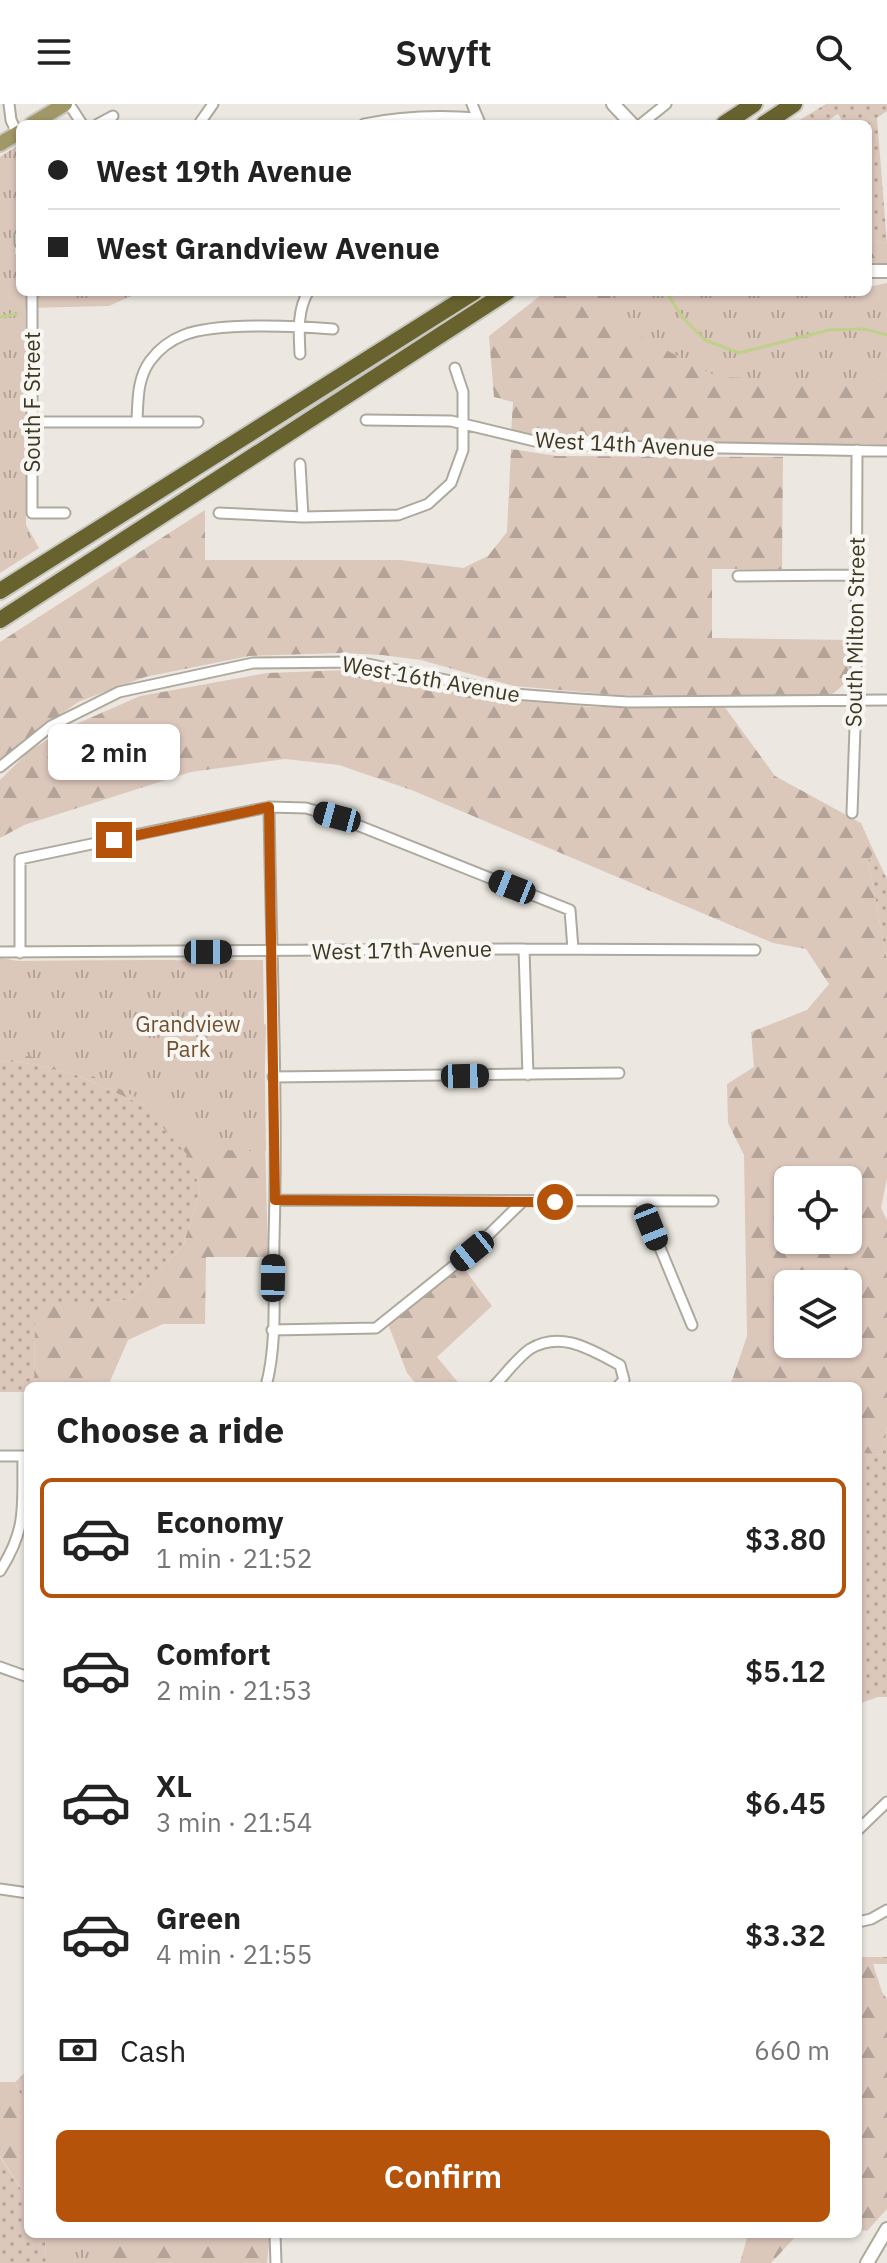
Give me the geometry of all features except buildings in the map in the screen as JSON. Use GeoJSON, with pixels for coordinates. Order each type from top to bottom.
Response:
{"type":"FeatureCollection","features":[{"type":"Feature","properties":{"kind":"highway"},"geometry":{"type":"LineString","coordinates":[[730,120],[754,104]]}},
{"type":"Feature","properties":{"kind":"highway"},"geometry":{"type":"LineString","coordinates":[[770,120],[794,104]]}},
{"type":"Feature","properties":{"kind":"highway"},"geometry":{"type":"LineString","coordinates":[[0,591],[468,296]]}},
{"type":"Feature","properties":{"kind":"highway"},"geometry":{"type":"LineString","coordinates":[[0,620],[501,296]]}},
{"type":"Feature","properties":{"kind":"main road"},"geometry":{"type":"LineString","coordinates":[[39,120],[67,104]]}},
{"type":"Feature","properties":{"kind":"street"},"geometry":{"type":"LineString","coordinates":[[9,104],[11,120],[16,128]]}},
{"type":"Feature","properties":{"kind":"street"},"geometry":{"type":"LineString","coordinates":[[613,104],[628,120]]}},
{"type":"Feature","properties":{"kind":"street"},"geometry":{"type":"LineString","coordinates":[[646,120],[666,104]]}},
{"type":"Feature","properties":{"kind":"street"},"geometry":{"type":"LineString","coordinates":[[106,120],[113,116]]}},
{"type":"Feature","properties":{"kind":"street"},"geometry":{"type":"LineString","coordinates":[[389,120],[447,116],[473,120]]}},
{"type":"Feature","properties":{"kind":"street","name":"South F Street"},"geometry":{"type":"LineString","coordinates":[[32,296],[32,513],[65,513]]}},
{"type":"Feature","properties":{"kind":"street"},"geometry":{"type":"LineString","coordinates":[[300,354],[299,326],[305,296]]}},
{"type":"Feature","properties":{"kind":"street"},"geometry":{"type":"LineString","coordinates":[[137,421],[141,377],[149,362],[161,348],[185,335],[212,329],[299,326],[333,329]]}},
{"type":"Feature","properties":{"kind":"street"},"geometry":{"type":"LineString","coordinates":[[219,513],[303,517],[398,515],[428,504],[451,483],[463,450],[463,392],[455,368]]}},
{"type":"Feature","properties":{"kind":"street","name":"West 14th Avenue"},"geometry":{"type":"LineString","coordinates":[[366,420],[451,421],[551,445],[887,451]]}},
{"type":"Feature","properties":{"kind":"street"},"geometry":{"type":"LineString","coordinates":[[32,422],[198,422]]}},
{"type":"Feature","properties":{"kind":"street","name":"South Milton Street"},"geometry":{"type":"LineString","coordinates":[[852,813],[856,699],[857,450]]}},
{"type":"Feature","properties":{"kind":"street"},"geometry":{"type":"LineString","coordinates":[[300,464],[303,517]]}},
{"type":"Feature","properties":{"kind":"street"},"geometry":{"type":"LineString","coordinates":[[738,576],[856,575]]}},
{"type":"Feature","properties":{"kind":"street","name":"West 16th Avenue"},"geometry":{"type":"LineString","coordinates":[[0,767],[51,726],[119,692],[253,663],[358,662],[514,694],[579,699],[642,702],[887,700]]}},
{"type":"Feature","properties":{"kind":"street"},"geometry":{"type":"LineString","coordinates":[[267,1382],[272,1330],[275,1200],[269,807]]}},
{"type":"Feature","properties":{"kind":"street"},"geometry":{"type":"LineString","coordinates":[[20,953],[20,859],[269,807],[306,808],[337,817],[570,910],[573,949]]}},
{"type":"Feature","properties":{"kind":"street"},"geometry":{"type":"LineString","coordinates":[[524,949],[528,1075]]}},
{"type":"Feature","properties":{"kind":"street","name":"West 17th Avenue"},"geometry":{"type":"LineString","coordinates":[[0,952],[755,950]]}},
{"type":"Feature","properties":{"kind":"street"},"geometry":{"type":"LineString","coordinates":[[273,1077],[619,1073]]}},
{"type":"Feature","properties":{"kind":"street"},"geometry":{"type":"LineString","coordinates":[[275,1200],[713,1201]]}},
{"type":"Feature","properties":{"kind":"street"},"geometry":{"type":"LineString","coordinates":[[272,1330],[376,1328],[472,1251],[522,1202]]}},
{"type":"Feature","properties":{"kind":"street"},"geometry":{"type":"LineString","coordinates":[[641,1202],[692,1325]]}},
{"type":"Feature","properties":{"kind":"street"},"geometry":{"type":"LineString","coordinates":[[498,1382],[529,1350],[550,1342],[568,1341],[583,1345],[620,1365],[621,1382]]}},
{"type":"Feature","properties":{"kind":"street"},"geometry":{"type":"LineString","coordinates":[[0,1456],[24,1456]]}},
{"type":"Feature","properties":{"kind":"street"},"geometry":{"type":"LineString","coordinates":[[0,1571],[15,1547],[22,1525],[24,1490]]}},
{"type":"Feature","properties":{"kind":"street"},"geometry":{"type":"LineString","coordinates":[[0,1667],[24,1676]]}},
{"type":"Feature","properties":{"kind":"street"},"geometry":{"type":"LineString","coordinates":[[862,1826],[887,1802]]}},
{"type":"Feature","properties":{"kind":"street"},"geometry":{"type":"LineString","coordinates":[[1,1888],[24,1892]]}},
{"type":"Feature","properties":{"kind":"street"},"geometry":{"type":"LineString","coordinates":[[862,1921],[887,1910]]}},
{"type":"Feature","properties":{"kind":"street"},"geometry":{"type":"LineString","coordinates":[[867,2263],[887,2229]]}},
{"type":"Feature","properties":{"kind":"street"},"geometry":{"type":"LineString","coordinates":[[275,2238],[276,2263]]}},
{"type":"Feature","properties":{"kind":"green space"},"geometry":{"type":"Polygon","coordinates":[[[826,104],[887,104],[887,111],[877,118],[887,244],[872,241],[872,120],[842,120],[838,114],[829,120],[800,120],[826,104]]]}},
{"type":"Feature","properties":{"kind":"green space"},"geometry":{"type":"Polygon","coordinates":[[[16,147],[16,296],[131,296],[109,306],[25,308],[26,525],[39,548],[0,573],[0,157],[16,147]]]}},
{"type":"Feature","properties":{"kind":"green space"},"geometry":{"type":"Polygon","coordinates":[[[872,241],[887,244],[887,263],[872,263],[872,241]]]}},
{"type":"Feature","properties":{"kind":"green space"},"geometry":{"type":"Polygon","coordinates":[[[887,283],[887,373],[874,383],[718,377],[618,325],[613,296],[872,296],[872,286],[887,283]]]}},
{"type":"Feature","properties":{"kind":"green space"},"geometry":{"type":"Polygon","coordinates":[[[540,296],[613,296],[619,325],[874,383],[887,373],[887,445],[546,442],[511,433],[513,402],[494,397],[489,336],[540,296]]]}},
{"type":"Feature","properties":{"kind":"green space"},"geometry":{"type":"Polygon","coordinates":[[[511,449],[557,456],[783,457],[782,569],[712,569],[712,638],[850,640],[850,671],[844,683],[831,695],[616,695],[514,686],[421,660],[382,655],[249,656],[145,677],[78,702],[0,759],[0,642],[205,510],[205,560],[401,560],[463,568],[488,556],[507,532],[511,449]]]}},
{"type":"Feature","properties":{"kind":"green space"},"geometry":{"type":"Polygon","coordinates":[[[348,670],[489,698],[592,707],[724,706],[775,776],[861,823],[874,852],[868,861],[887,961],[887,1178],[881,1208],[887,1220],[887,1426],[882,1455],[862,1452],[862,1382],[731,1382],[747,1336],[744,1155],[728,1123],[727,1084],[754,1067],[751,1032],[807,1010],[829,984],[806,949],[773,943],[414,791],[339,765],[285,759],[191,772],[24,825],[0,838],[0,780],[29,751],[67,728],[140,696],[267,673],[348,670]]]}},
{"type":"Feature","properties":{"kind":"green space"},"geometry":{"type":"Polygon","coordinates":[[[874,852],[887,879],[887,961],[868,861],[874,852]]]}},
{"type":"Feature","properties":{"kind":"green space","name":"Grandview Park"},"geometry":{"type":"Polygon","coordinates":[[[0,958],[19,961],[263,960],[266,1151],[211,1150],[182,1124],[104,1081],[43,1059],[0,1053],[0,958]]]}},
{"type":"Feature","properties":{"kind":"green space","name":"Grandview Park"},"geometry":{"type":"Polygon","coordinates":[[[174,960],[266,1025],[264,1098],[268,1257],[206,1257],[205,1324],[163,1324],[128,1340],[110,1382],[34,1382],[35,1317],[46,1304],[128,1300],[183,1246],[200,1191],[191,1159],[143,1105],[74,1074],[12,1060],[0,1062],[0,961],[174,960]]]}},
{"type":"Feature","properties":{"kind":"green space"},"geometry":{"type":"Polygon","coordinates":[[[12,1060],[74,1074],[143,1105],[191,1158],[200,1191],[183,1246],[128,1300],[46,1305],[35,1317],[34,1382],[24,1382],[24,1392],[0,1392],[0,1062],[12,1060]]]}},
{"type":"Feature","properties":{"kind":"green space"},"geometry":{"type":"Polygon","coordinates":[[[463,1267],[492,1306],[437,1357],[458,1382],[415,1382],[407,1373],[388,1324],[463,1267]]]}},
{"type":"Feature","properties":{"kind":"green space"},"geometry":{"type":"Polygon","coordinates":[[[887,1426],[887,1697],[862,1703],[862,1452],[882,1455],[887,1426]]]}},
{"type":"Feature","properties":{"kind":"green space"},"geometry":{"type":"Polygon","coordinates":[[[862,1957],[887,1957],[887,1964],[873,1964],[887,1999],[887,2209],[867,2231],[862,2230],[862,1957]]]}},
{"type":"Feature","properties":{"kind":"green space"},"geometry":{"type":"Polygon","coordinates":[[[24,2074],[24,2103],[15,2082],[24,2074]]]}},
{"type":"Feature","properties":{"kind":"green space"},"geometry":{"type":"Polygon","coordinates":[[[0,2082],[15,2082],[24,2103],[24,2194],[0,2156],[0,2082]]]}},
{"type":"Feature","properties":{"kind":"green space"},"geometry":{"type":"Polygon","coordinates":[[[0,2157],[24,2194],[24,2238],[45,2238],[46,2263],[0,2263],[0,2157]]]}},
{"type":"Feature","properties":{"kind":"green space"},"geometry":{"type":"Polygon","coordinates":[[[45,2238],[270,2238],[267,2263],[46,2263],[45,2238]]]}},
{"type":"Feature","properties":{"kind":"green space"},"geometry":{"type":"Polygon","coordinates":[[[62,2238],[115,2238],[108,2263],[54,2263],[62,2238]]]}},
{"type":"Feature","properties":{"kind":"green space"},"geometry":{"type":"Polygon","coordinates":[[[747,2238],[794,2238],[771,2263],[740,2263],[747,2238]]]}},
{"type":"Feature","properties":{"kind":"waterway"},"geometry":{"type":"LineString","coordinates":[[669,296],[683,318],[705,340],[739,353],[829,330],[865,329],[887,335]]}},
{"type":"Feature","properties":{"kind":"waterway"},"geometry":{"type":"LineString","coordinates":[[0,317],[17,314]]}},
{"type":"Feature","properties":{"kind":"route"},"geometry":{"type":"LineString","coordinates":[[114,840],[269,807],[275,1200],[555,1202]]}}]}
